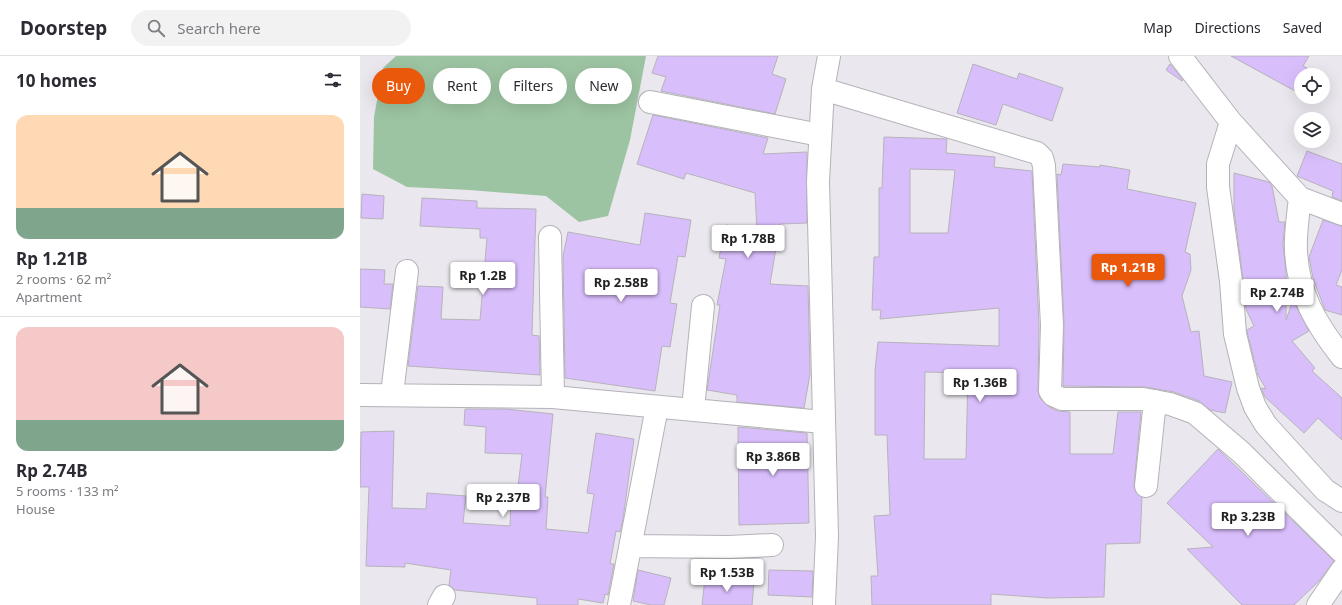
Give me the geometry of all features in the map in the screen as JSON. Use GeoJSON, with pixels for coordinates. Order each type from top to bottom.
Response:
{"type":"FeatureCollection","features":[{"type":"Feature","properties":{"kind":"street"},"geometry":{"type":"LineString","coordinates":[[824,605],[827,536],[818,180],[823,89],[829,56]]}},
{"type":"Feature","properties":{"kind":"street"},"geometry":{"type":"LineString","coordinates":[[1180,56],[1231,122],[1300,198],[1342,214]]}},
{"type":"Feature","properties":{"kind":"street"},"geometry":{"type":"LineString","coordinates":[[823,89],[1038,153],[1042,158],[1044,166],[1052,325],[1050,391],[1053,395],[1062,400],[1135,399],[1155,401],[1184,408],[1202,417],[1242,453],[1342,552]]}},
{"type":"Feature","properties":{"kind":"street"},"geometry":{"type":"LineString","coordinates":[[650,102],[820,135]]}},
{"type":"Feature","properties":{"kind":"street"},"geometry":{"type":"LineString","coordinates":[[1231,122],[1218,164],[1218,187],[1231,280],[1235,334],[1248,388],[1255,407],[1266,425],[1325,490],[1342,501]]}},
{"type":"Feature","properties":{"kind":"street"},"geometry":{"type":"LineString","coordinates":[[1300,198],[1296,251],[1302,291],[1317,321],[1342,357]]}},
{"type":"Feature","properties":{"kind":"street"},"geometry":{"type":"LineString","coordinates":[[550,237],[553,397]]}},
{"type":"Feature","properties":{"kind":"street"},"geometry":{"type":"LineString","coordinates":[[392,394],[407,271]]}},
{"type":"Feature","properties":{"kind":"street"},"geometry":{"type":"LineString","coordinates":[[694,409],[703,306]]}},
{"type":"Feature","properties":{"kind":"street"},"geometry":{"type":"LineString","coordinates":[[360,395],[392,394],[553,397],[823,422]]}},
{"type":"Feature","properties":{"kind":"street"},"geometry":{"type":"LineString","coordinates":[[1146,486],[1155,401]]}},
{"type":"Feature","properties":{"kind":"street"},"geometry":{"type":"LineString","coordinates":[[619,605],[632,546],[658,407]]}},
{"type":"Feature","properties":{"kind":"street"},"geometry":{"type":"LineString","coordinates":[[632,546],[729,548],[772,545]]}},
{"type":"Feature","properties":{"kind":"street"},"geometry":{"type":"LineString","coordinates":[[1318,605],[1342,570]]}},
{"type":"Feature","properties":{"kind":"green space"},"geometry":{"type":"Polygon","coordinates":[[[396,56],[646,56],[630,140],[608,216],[579,222],[546,196],[407,187],[373,169],[374,117],[376,104],[425,104],[425,68],[383,68],[396,56]]]}},
{"type":"Feature","properties":{"kind":"building"},"geometry":{"type":"Polygon","coordinates":[[[658,56],[778,56],[772,74],[786,79],[775,114],[661,91],[666,77],[652,73],[658,56]]]}},
{"type":"Feature","properties":{"kind":"building"},"geometry":{"type":"Polygon","coordinates":[[[1231,56],[1309,56],[1303,66],[1307,68],[1294,68],[1294,90],[1231,56]]]}},
{"type":"Feature","properties":{"kind":"building"},"geometry":{"type":"Polygon","coordinates":[[[973,64],[1017,79],[1019,73],[1063,88],[1052,121],[1003,104],[996,125],[957,113],[973,64]]]}},
{"type":"Feature","properties":{"kind":"building"},"geometry":{"type":"Polygon","coordinates":[[[1170,64],[1183,80],[1182,81],[1166,70],[1170,64]]]}},
{"type":"Feature","properties":{"kind":"building"},"geometry":{"type":"Polygon","coordinates":[[[653,115],[768,138],[763,154],[807,152],[807,223],[780,224],[770,284],[808,286],[810,374],[804,408],[737,402],[737,395],[707,390],[720,305],[717,305],[726,259],[719,258],[726,225],[757,230],[755,193],[686,173],[684,179],[637,164],[653,115]]]}},
{"type":"Feature","properties":{"kind":"building"},"geometry":{"type":"Polygon","coordinates":[[[884,137],[947,139],[946,153],[995,157],[994,167],[1032,171],[1039,325],[1038,391],[1040,398],[1048,406],[1057,411],[1070,412],[1070,454],[1113,454],[1118,412],[1141,412],[1134,485],[1135,491],[1142,497],[1140,543],[1106,544],[1104,597],[1047,598],[991,594],[991,605],[872,605],[871,576],[878,576],[874,516],[890,515],[887,435],[875,435],[875,371],[878,342],[999,346],[999,308],[880,319],[881,310],[872,310],[874,257],[879,257],[879,188],[882,188],[884,137]],[[910,169],[910,233],[948,233],[955,170],[910,169]],[[925,372],[924,459],[966,459],[968,373],[925,372]]]}},
{"type":"Feature","properties":{"kind":"building"},"geometry":{"type":"Polygon","coordinates":[[[1307,151],[1342,164],[1342,201],[1332,197],[1333,191],[1297,176],[1307,151]]]}},
{"type":"Feature","properties":{"kind":"building"},"geometry":{"type":"Polygon","coordinates":[[[1063,164],[1100,167],[1100,165],[1130,170],[1127,189],[1196,203],[1185,252],[1190,254],[1191,270],[1182,296],[1191,332],[1199,331],[1204,376],[1232,382],[1225,413],[1210,410],[1199,401],[1174,392],[1145,387],[1063,386],[1064,324],[1057,174],[1061,175],[1063,164]]]}},
{"type":"Feature","properties":{"kind":"building"},"geometry":{"type":"Polygon","coordinates":[[[1234,173],[1269,182],[1272,186],[1279,222],[1285,222],[1283,244],[1286,272],[1286,320],[1293,300],[1309,331],[1292,341],[1315,368],[1312,371],[1342,398],[1342,440],[1318,418],[1304,433],[1265,397],[1261,388],[1266,389],[1258,375],[1247,332],[1247,330],[1254,326],[1246,309],[1244,291],[1247,290],[1243,279],[1234,210],[1234,173]]]}},
{"type":"Feature","properties":{"kind":"building"},"geometry":{"type":"Polygon","coordinates":[[[362,194],[384,196],[383,219],[361,218],[362,194]]]}},
{"type":"Feature","properties":{"kind":"building"},"geometry":{"type":"Polygon","coordinates":[[[422,198],[477,201],[477,208],[536,209],[532,335],[539,336],[540,375],[408,366],[418,286],[443,287],[441,319],[480,320],[487,238],[480,238],[480,229],[420,226],[422,198]]]}},
{"type":"Feature","properties":{"kind":"building"},"geometry":{"type":"Polygon","coordinates":[[[645,213],[691,220],[685,257],[678,256],[670,303],[677,304],[670,347],[662,346],[655,391],[565,378],[563,256],[568,232],[640,245],[645,213]]]}},
{"type":"Feature","properties":{"kind":"building"},"geometry":{"type":"Polygon","coordinates":[[[1323,220],[1342,226],[1342,270],[1336,285],[1342,287],[1342,315],[1325,310],[1313,278],[1309,257],[1323,220]]]}},
{"type":"Feature","properties":{"kind":"building"},"geometry":{"type":"Polygon","coordinates":[[[360,269],[385,270],[384,284],[393,284],[390,309],[360,307],[360,269]]]}},
{"type":"Feature","properties":{"kind":"building"},"geometry":{"type":"Polygon","coordinates":[[[465,409],[506,409],[553,414],[545,497],[548,497],[546,529],[588,533],[594,494],[587,493],[596,433],[634,439],[623,519],[620,532],[616,531],[610,564],[614,564],[608,595],[605,594],[603,603],[578,599],[578,605],[537,605],[537,598],[455,590],[449,585],[451,570],[405,563],[405,567],[366,566],[369,487],[360,487],[361,432],[394,431],[392,508],[426,509],[427,493],[466,496],[463,523],[510,526],[511,495],[517,495],[522,454],[485,453],[486,427],[464,425],[465,409]]]}},
{"type":"Feature","properties":{"kind":"building"},"geometry":{"type":"Polygon","coordinates":[[[738,427],[807,433],[809,523],[739,525],[738,427]]]}},
{"type":"Feature","properties":{"kind":"building"},"geometry":{"type":"Polygon","coordinates":[[[1218,449],[1334,561],[1319,581],[1294,605],[1242,605],[1187,549],[1213,547],[1167,503],[1218,449]]]}},
{"type":"Feature","properties":{"kind":"building"},"geometry":{"type":"Polygon","coordinates":[[[638,570],[671,578],[664,605],[651,605],[633,601],[638,570]]]}},
{"type":"Feature","properties":{"kind":"building"},"geometry":{"type":"Polygon","coordinates":[[[769,570],[813,571],[812,597],[768,595],[769,570]]]}},
{"type":"Feature","properties":{"kind":"building"},"geometry":{"type":"Polygon","coordinates":[[[705,578],[754,583],[752,605],[702,605],[705,578]]]}}]}
